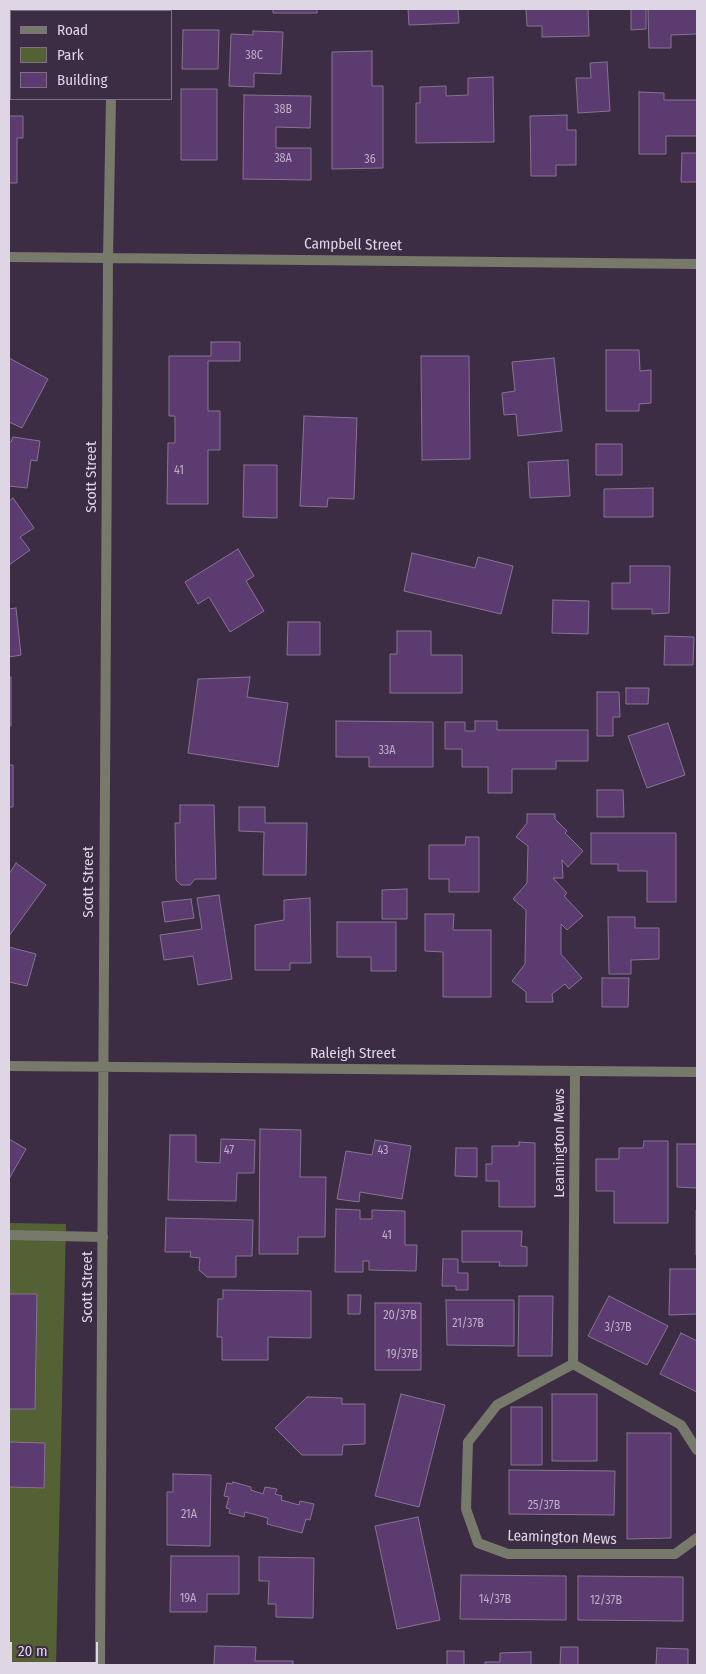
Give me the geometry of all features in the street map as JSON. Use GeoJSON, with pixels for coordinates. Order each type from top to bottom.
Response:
{"type":"FeatureCollection","features":[{"type":"Feature","properties":{"kind":"street","name":"Scott Street"},"geometry":{"type":"LineString","coordinates":[[100,1665],[108,258],[111,100]]}},
{"type":"Feature","properties":{"kind":"street","name":"Campbell Street"},"geometry":{"type":"LineString","coordinates":[[9,257],[697,264]]}},
{"type":"Feature","properties":{"kind":"street","name":"Raleigh Street"},"geometry":{"type":"LineString","coordinates":[[9,1066],[697,1072]]}},
{"type":"Feature","properties":{"kind":"street","name":"Leamington Mews"},"geometry":{"type":"LineString","coordinates":[[575,1071],[573,1364],[497,1405],[468,1442],[466,1509],[478,1543],[508,1554],[675,1554],[697,1538]]}},
{"type":"Feature","properties":{"kind":"street"},"geometry":{"type":"LineString","coordinates":[[9,1235],[103,1237]]}},
{"type":"Feature","properties":{"kind":"street"},"geometry":{"type":"LineString","coordinates":[[573,1364],[681,1425],[697,1450]]}},
{"type":"Feature","properties":{"kind":"green space"},"geometry":{"type":"Polygon","coordinates":[[[9,1223],[66,1224],[56,1665],[9,1665],[9,1223]]]}},
{"type":"Feature","properties":{"kind":"building"},"geometry":{"type":"Polygon","coordinates":[[[273,9],[317,9],[317,13],[273,13],[273,9]]]}},
{"type":"Feature","properties":{"kind":"building"},"geometry":{"type":"Polygon","coordinates":[[[408,9],[458,9],[459,23],[409,25],[408,9]]]}},
{"type":"Feature","properties":{"kind":"building"},"geometry":{"type":"Polygon","coordinates":[[[526,9],[588,9],[589,36],[542,37],[542,26],[527,26],[526,9]]]}},
{"type":"Feature","properties":{"kind":"building"},"geometry":{"type":"Polygon","coordinates":[[[631,9],[646,9],[646,29],[631,30],[631,9]]]}},
{"type":"Feature","properties":{"kind":"building"},"geometry":{"type":"Polygon","coordinates":[[[648,9],[697,9],[697,34],[671,35],[671,48],[649,48],[648,9]]]}},
{"type":"Feature","properties":{"kind":"building"},"geometry":{"type":"Polygon","coordinates":[[[9,28],[10,28],[10,85],[9,28]]]}},
{"type":"Feature","properties":{"kind":"building"},"geometry":{"type":"Polygon","coordinates":[[[183,30],[219,30],[218,69],[182,69],[183,30]]]}},
{"type":"Feature","properties":{"kind":"building"},"geometry":{"type":"Polygon","coordinates":[[[253,31],[283,32],[281,74],[254,73],[254,87],[229,86],[231,34],[253,35],[253,31]]]}},
{"type":"Feature","properties":{"kind":"building"},"geometry":{"type":"Polygon","coordinates":[[[372,51],[372,86],[383,86],[383,168],[332,169],[332,52],[372,51]]]}},
{"type":"Feature","properties":{"kind":"building"},"geometry":{"type":"Polygon","coordinates":[[[607,62],[610,111],[578,113],[576,78],[591,78],[590,63],[607,62]]]}},
{"type":"Feature","properties":{"kind":"building"},"geometry":{"type":"Polygon","coordinates":[[[493,77],[494,142],[416,143],[416,103],[420,103],[420,87],[446,86],[446,96],[468,95],[468,78],[493,77]]]}},
{"type":"Feature","properties":{"kind":"building"},"geometry":{"type":"Polygon","coordinates":[[[181,89],[217,89],[217,160],[181,160],[181,89]]]}},
{"type":"Feature","properties":{"kind":"building"},"geometry":{"type":"Polygon","coordinates":[[[639,92],[664,93],[664,100],[697,100],[697,136],[666,136],[666,154],[639,154],[639,92]]]}},
{"type":"Feature","properties":{"kind":"building"},"geometry":{"type":"Polygon","coordinates":[[[244,95],[311,96],[310,128],[276,127],[276,148],[311,148],[311,180],[243,179],[244,95]]]}},
{"type":"Feature","properties":{"kind":"building"},"geometry":{"type":"Polygon","coordinates":[[[567,115],[567,130],[576,130],[576,165],[556,165],[556,176],[531,176],[530,116],[567,115]]]}},
{"type":"Feature","properties":{"kind":"building"},"geometry":{"type":"Polygon","coordinates":[[[9,116],[23,116],[23,138],[17,138],[17,183],[9,183],[9,116]]]}},
{"type":"Feature","properties":{"kind":"building"},"geometry":{"type":"Polygon","coordinates":[[[682,153],[697,153],[697,182],[681,182],[682,153]]]}},
{"type":"Feature","properties":{"kind":"building"},"geometry":{"type":"Polygon","coordinates":[[[211,342],[240,342],[240,361],[208,361],[208,411],[220,411],[220,450],[208,450],[208,504],[167,504],[168,443],[175,443],[175,416],[169,416],[169,356],[211,356],[211,342]]]}},
{"type":"Feature","properties":{"kind":"building"},"geometry":{"type":"Polygon","coordinates":[[[606,350],[639,350],[640,371],[651,370],[651,403],[639,404],[639,411],[606,411],[606,350]]]}},
{"type":"Feature","properties":{"kind":"building"},"geometry":{"type":"Polygon","coordinates":[[[421,356],[469,356],[470,459],[422,460],[421,356]]]}},
{"type":"Feature","properties":{"kind":"building"},"geometry":{"type":"Polygon","coordinates":[[[9,358],[48,379],[22,428],[9,422],[9,358]]]}},
{"type":"Feature","properties":{"kind":"building"},"geometry":{"type":"Polygon","coordinates":[[[554,358],[562,431],[518,436],[516,414],[504,415],[502,393],[515,391],[512,362],[554,358]]]}},
{"type":"Feature","properties":{"kind":"building"},"geometry":{"type":"Polygon","coordinates":[[[304,416],[357,418],[354,499],[328,498],[327,507],[300,506],[304,416]]]}},
{"type":"Feature","properties":{"kind":"building"},"geometry":{"type":"Polygon","coordinates":[[[13,437],[40,441],[37,461],[31,460],[27,488],[9,486],[9,441],[11,442],[13,437]]]}},
{"type":"Feature","properties":{"kind":"building"},"geometry":{"type":"Polygon","coordinates":[[[596,444],[622,444],[622,475],[596,475],[596,444]]]}},
{"type":"Feature","properties":{"kind":"building"},"geometry":{"type":"Polygon","coordinates":[[[568,460],[570,496],[530,498],[528,462],[568,460]]]}},
{"type":"Feature","properties":{"kind":"building"},"geometry":{"type":"Polygon","coordinates":[[[244,465],[277,465],[277,518],[243,517],[244,465]]]}},
{"type":"Feature","properties":{"kind":"building"},"geometry":{"type":"Polygon","coordinates":[[[653,488],[653,517],[604,517],[604,489],[653,488]]]}},
{"type":"Feature","properties":{"kind":"building"},"geometry":{"type":"Polygon","coordinates":[[[13,498],[34,528],[20,537],[30,550],[9,565],[9,501],[13,498]]]}},
{"type":"Feature","properties":{"kind":"building"},"geometry":{"type":"Polygon","coordinates":[[[238,549],[254,576],[246,581],[264,611],[230,632],[209,597],[198,604],[185,582],[238,549]]]}},
{"type":"Feature","properties":{"kind":"building"},"geometry":{"type":"Polygon","coordinates":[[[412,553],[475,568],[478,557],[513,566],[501,614],[404,591],[412,553]]]}},
{"type":"Feature","properties":{"kind":"building"},"geometry":{"type":"Polygon","coordinates":[[[630,566],[670,566],[669,613],[652,614],[652,609],[612,609],[612,583],[630,583],[630,566]]]}},
{"type":"Feature","properties":{"kind":"building"},"geometry":{"type":"Polygon","coordinates":[[[553,600],[589,601],[588,634],[552,633],[553,600]]]}},
{"type":"Feature","properties":{"kind":"building"},"geometry":{"type":"Polygon","coordinates":[[[16,608],[21,655],[9,657],[9,609],[16,608]]]}},
{"type":"Feature","properties":{"kind":"building"},"geometry":{"type":"Polygon","coordinates":[[[288,622],[320,622],[320,655],[287,655],[288,622]]]}},
{"type":"Feature","properties":{"kind":"building"},"geometry":{"type":"Polygon","coordinates":[[[397,631],[431,631],[431,655],[462,655],[462,693],[390,693],[390,654],[397,654],[397,631]]]}},
{"type":"Feature","properties":{"kind":"building"},"geometry":{"type":"Polygon","coordinates":[[[665,636],[694,637],[693,665],[664,665],[665,636]]]}},
{"type":"Feature","properties":{"kind":"building"},"geometry":{"type":"Polygon","coordinates":[[[9,677],[11,677],[11,726],[9,726],[9,677]]]}},
{"type":"Feature","properties":{"kind":"building"},"geometry":{"type":"Polygon","coordinates":[[[250,677],[247,697],[288,703],[278,767],[188,753],[198,679],[250,677]]]}},
{"type":"Feature","properties":{"kind":"building"},"geometry":{"type":"Polygon","coordinates":[[[626,688],[649,688],[648,704],[626,704],[626,688]]]}},
{"type":"Feature","properties":{"kind":"building"},"geometry":{"type":"Polygon","coordinates":[[[597,692],[619,692],[620,717],[613,717],[613,736],[597,736],[597,692]]]}},
{"type":"Feature","properties":{"kind":"building"},"geometry":{"type":"Polygon","coordinates":[[[336,721],[433,722],[433,767],[369,767],[369,757],[336,757],[336,721]]]}},
{"type":"Feature","properties":{"kind":"building"},"geometry":{"type":"Polygon","coordinates":[[[475,721],[497,721],[497,730],[588,730],[588,761],[556,761],[556,769],[512,769],[512,793],[488,793],[488,767],[462,767],[462,749],[445,749],[445,722],[465,722],[465,731],[475,731],[475,721]]]}},
{"type":"Feature","properties":{"kind":"building"},"geometry":{"type":"Polygon","coordinates":[[[668,723],[685,775],[647,788],[628,736],[668,723]]]}},
{"type":"Feature","properties":{"kind":"building"},"geometry":{"type":"Polygon","coordinates":[[[9,765],[13,765],[13,807],[9,807],[9,765]]]}},
{"type":"Feature","properties":{"kind":"building"},"geometry":{"type":"Polygon","coordinates":[[[597,790],[623,790],[624,817],[597,817],[597,790]]]}},
{"type":"Feature","properties":{"kind":"building"},"geometry":{"type":"Polygon","coordinates":[[[180,805],[214,805],[216,879],[195,879],[190,885],[181,885],[176,880],[175,823],[180,823],[180,805]]]}},
{"type":"Feature","properties":{"kind":"building"},"geometry":{"type":"Polygon","coordinates":[[[239,807],[265,807],[265,823],[307,823],[306,875],[263,875],[264,832],[239,831],[239,807]]]}},
{"type":"Feature","properties":{"kind":"building"},"geometry":{"type":"Polygon","coordinates":[[[527,814],[555,814],[555,819],[567,831],[565,833],[583,851],[568,867],[562,860],[563,878],[553,878],[567,893],[564,896],[583,916],[567,930],[561,924],[561,954],[582,978],[569,989],[565,984],[552,994],[553,1002],[526,1002],[526,992],[512,981],[525,964],[526,910],[513,899],[527,883],[528,846],[516,837],[527,823],[527,814]]]}},
{"type":"Feature","properties":{"kind":"building"},"geometry":{"type":"Polygon","coordinates":[[[591,833],[676,833],[676,902],[647,902],[647,871],[618,871],[618,864],[591,864],[591,833]]]}},
{"type":"Feature","properties":{"kind":"building"},"geometry":{"type":"Polygon","coordinates":[[[466,837],[479,837],[479,892],[449,892],[449,879],[429,879],[429,845],[465,845],[466,837]]]}},
{"type":"Feature","properties":{"kind":"building"},"geometry":{"type":"Polygon","coordinates":[[[16,863],[46,885],[9,936],[9,874],[16,863]]]}},
{"type":"Feature","properties":{"kind":"building"},"geometry":{"type":"Polygon","coordinates":[[[407,889],[407,919],[382,919],[382,890],[407,889]]]}},
{"type":"Feature","properties":{"kind":"building"},"geometry":{"type":"Polygon","coordinates":[[[219,895],[232,979],[198,985],[193,956],[164,960],[160,935],[202,929],[197,898],[219,895]]]}},
{"type":"Feature","properties":{"kind":"building"},"geometry":{"type":"Polygon","coordinates":[[[310,898],[311,963],[290,963],[290,970],[255,970],[255,925],[284,920],[284,900],[310,898]]]}},
{"type":"Feature","properties":{"kind":"building"},"geometry":{"type":"Polygon","coordinates":[[[191,899],[194,918],[165,922],[162,902],[191,899]]]}},
{"type":"Feature","properties":{"kind":"building"},"geometry":{"type":"Polygon","coordinates":[[[425,914],[454,914],[453,930],[491,930],[491,997],[443,997],[443,952],[425,951],[425,914]]]}},
{"type":"Feature","properties":{"kind":"building"},"geometry":{"type":"Polygon","coordinates":[[[608,917],[635,917],[635,928],[659,928],[659,959],[631,960],[631,974],[609,974],[608,917]]]}},
{"type":"Feature","properties":{"kind":"building"},"geometry":{"type":"Polygon","coordinates":[[[337,922],[396,922],[396,971],[371,971],[371,957],[337,957],[337,922]]]}},
{"type":"Feature","properties":{"kind":"building"},"geometry":{"type":"Polygon","coordinates":[[[9,947],[36,954],[27,986],[9,982],[9,947]]]}},
{"type":"Feature","properties":{"kind":"building"},"geometry":{"type":"Polygon","coordinates":[[[602,978],[629,978],[628,1007],[602,1007],[602,978]]]}},
{"type":"Feature","properties":{"kind":"building"},"geometry":{"type":"Polygon","coordinates":[[[260,1129],[301,1130],[300,1177],[326,1177],[325,1237],[298,1237],[298,1254],[259,1254],[260,1129]]]}},
{"type":"Feature","properties":{"kind":"building"},"geometry":{"type":"Polygon","coordinates":[[[170,1135],[196,1135],[196,1162],[220,1163],[221,1139],[255,1140],[254,1173],[237,1173],[236,1201],[168,1200],[170,1135]]]}},
{"type":"Feature","properties":{"kind":"building"},"geometry":{"type":"Polygon","coordinates":[[[9,1139],[26,1149],[9,1179],[9,1139]]]}},
{"type":"Feature","properties":{"kind":"building"},"geometry":{"type":"Polygon","coordinates":[[[375,1140],[411,1146],[402,1199],[360,1192],[359,1202],[337,1199],[346,1151],[372,1155],[375,1140]]]}},
{"type":"Feature","properties":{"kind":"building"},"geometry":{"type":"Polygon","coordinates":[[[644,1141],[668,1141],[668,1223],[614,1223],[614,1191],[596,1191],[596,1159],[619,1159],[619,1148],[643,1148],[644,1141]]]}},
{"type":"Feature","properties":{"kind":"building"},"geometry":{"type":"Polygon","coordinates":[[[519,1142],[535,1143],[535,1207],[499,1207],[499,1181],[486,1181],[486,1164],[492,1164],[492,1146],[519,1146],[519,1142]]]}},
{"type":"Feature","properties":{"kind":"building"},"geometry":{"type":"Polygon","coordinates":[[[677,1144],[697,1144],[697,1188],[677,1187],[677,1144]]]}},
{"type":"Feature","properties":{"kind":"building"},"geometry":{"type":"Polygon","coordinates":[[[456,1148],[477,1148],[477,1177],[455,1176],[456,1148]]]}},
{"type":"Feature","properties":{"kind":"building"},"geometry":{"type":"Polygon","coordinates":[[[336,1209],[360,1210],[360,1219],[372,1219],[372,1210],[405,1211],[405,1245],[417,1245],[416,1271],[369,1270],[369,1261],[363,1261],[363,1272],[335,1272],[336,1209]]]}},
{"type":"Feature","properties":{"kind":"building"},"geometry":{"type":"Polygon","coordinates":[[[697,1211],[697,1255],[696,1255],[697,1211]]]}},
{"type":"Feature","properties":{"kind":"building"},"geometry":{"type":"Polygon","coordinates":[[[166,1218],[253,1220],[252,1256],[236,1256],[236,1277],[207,1277],[199,1270],[200,1258],[190,1257],[191,1252],[165,1252],[166,1218]]]}},
{"type":"Feature","properties":{"kind":"building"},"geometry":{"type":"Polygon","coordinates":[[[462,1231],[522,1231],[521,1246],[527,1247],[527,1266],[499,1266],[500,1262],[462,1262],[462,1231]]]}},
{"type":"Feature","properties":{"kind":"building"},"geometry":{"type":"Polygon","coordinates":[[[443,1259],[458,1259],[458,1273],[468,1273],[468,1290],[456,1290],[456,1286],[442,1286],[443,1259]]]}},
{"type":"Feature","properties":{"kind":"building"},"geometry":{"type":"Polygon","coordinates":[[[670,1269],[697,1269],[697,1314],[669,1315],[670,1269]]]}},
{"type":"Feature","properties":{"kind":"building"},"geometry":{"type":"Polygon","coordinates":[[[223,1290],[311,1291],[311,1338],[268,1337],[268,1360],[222,1360],[222,1337],[217,1337],[218,1299],[223,1299],[223,1290]]]}},
{"type":"Feature","properties":{"kind":"building"},"geometry":{"type":"Polygon","coordinates":[[[9,1294],[37,1294],[35,1409],[9,1409],[9,1294]]]}},
{"type":"Feature","properties":{"kind":"building"},"geometry":{"type":"Polygon","coordinates":[[[348,1295],[361,1295],[360,1314],[348,1314],[348,1295]]]}},
{"type":"Feature","properties":{"kind":"building"},"geometry":{"type":"Polygon","coordinates":[[[519,1296],[553,1296],[552,1356],[518,1356],[519,1296]]]}},
{"type":"Feature","properties":{"kind":"building"},"geometry":{"type":"Polygon","coordinates":[[[609,1296],[668,1326],[647,1365],[588,1336],[609,1296]]]}},
{"type":"Feature","properties":{"kind":"building"},"geometry":{"type":"Polygon","coordinates":[[[446,1300],[514,1300],[514,1346],[447,1345],[446,1300]]]}},
{"type":"Feature","properties":{"kind":"building"},"geometry":{"type":"Polygon","coordinates":[[[375,1303],[421,1303],[421,1370],[375,1370],[375,1303]]]}},
{"type":"Feature","properties":{"kind":"building"},"geometry":{"type":"Polygon","coordinates":[[[681,1333],[697,1341],[697,1392],[660,1374],[681,1333]]]}},
{"type":"Feature","properties":{"kind":"building"},"geometry":{"type":"Polygon","coordinates":[[[401,1394],[445,1405],[419,1507],[375,1496],[401,1394]]]}},
{"type":"Feature","properties":{"kind":"building"},"geometry":{"type":"Polygon","coordinates":[[[552,1394],[597,1394],[597,1461],[552,1461],[552,1394]]]}},
{"type":"Feature","properties":{"kind":"building"},"geometry":{"type":"Polygon","coordinates":[[[307,1397],[342,1398],[342,1404],[365,1404],[365,1444],[343,1445],[342,1455],[302,1455],[275,1428],[307,1397]]]}},
{"type":"Feature","properties":{"kind":"building"},"geometry":{"type":"Polygon","coordinates":[[[511,1407],[542,1407],[542,1465],[511,1465],[511,1407]]]}},
{"type":"Feature","properties":{"kind":"building"},"geometry":{"type":"Polygon","coordinates":[[[627,1433],[671,1433],[671,1538],[627,1539],[627,1433]]]}},
{"type":"Feature","properties":{"kind":"building"},"geometry":{"type":"Polygon","coordinates":[[[9,1442],[45,1443],[44,1488],[9,1487],[9,1442]]]}},
{"type":"Feature","properties":{"kind":"building"},"geometry":{"type":"Polygon","coordinates":[[[509,1470],[615,1471],[614,1515],[509,1514],[509,1470]]]}},
{"type":"Feature","properties":{"kind":"building"},"geometry":{"type":"Polygon","coordinates":[[[173,1474],[211,1475],[210,1546],[167,1545],[167,1492],[173,1492],[173,1474]]]}},
{"type":"Feature","properties":{"kind":"building"},"geometry":{"type":"Polygon","coordinates":[[[233,1482],[251,1487],[251,1490],[263,1494],[265,1487],[277,1489],[275,1494],[282,1496],[281,1500],[299,1505],[300,1501],[314,1504],[310,1520],[306,1519],[302,1533],[267,1524],[268,1518],[245,1512],[244,1517],[229,1513],[230,1509],[226,1508],[229,1497],[224,1496],[227,1483],[232,1484],[233,1482]]]}},
{"type":"Feature","properties":{"kind":"building"},"geometry":{"type":"Polygon","coordinates":[[[418,1517],[440,1620],[397,1629],[375,1526],[418,1517]]]}},
{"type":"Feature","properties":{"kind":"building"},"geometry":{"type":"Polygon","coordinates":[[[171,1556],[239,1556],[239,1594],[207,1594],[207,1612],[170,1612],[171,1556]]]}},
{"type":"Feature","properties":{"kind":"building"},"geometry":{"type":"Polygon","coordinates":[[[259,1557],[314,1558],[313,1618],[276,1617],[276,1604],[268,1604],[269,1581],[259,1581],[259,1557]]]}},
{"type":"Feature","properties":{"kind":"building"},"geometry":{"type":"Polygon","coordinates":[[[461,1575],[566,1576],[566,1620],[460,1619],[461,1575]]]}},
{"type":"Feature","properties":{"kind":"building"},"geometry":{"type":"Polygon","coordinates":[[[578,1576],[683,1577],[683,1621],[578,1620],[578,1576]]]}},
{"type":"Feature","properties":{"kind":"building"},"geometry":{"type":"Polygon","coordinates":[[[215,1646],[256,1647],[255,1661],[293,1661],[293,1665],[214,1665],[215,1646]]]}},
{"type":"Feature","properties":{"kind":"building"},"geometry":{"type":"Polygon","coordinates":[[[561,1647],[578,1647],[578,1665],[560,1665],[561,1647]]]}},
{"type":"Feature","properties":{"kind":"building"},"geometry":{"type":"Polygon","coordinates":[[[657,1648],[688,1649],[688,1665],[656,1665],[657,1648]]]}},
{"type":"Feature","properties":{"kind":"building"},"geometry":{"type":"Polygon","coordinates":[[[447,1651],[464,1651],[464,1665],[447,1665],[447,1651]]]}},
{"type":"Feature","properties":{"kind":"building"},"geometry":{"type":"Polygon","coordinates":[[[531,1652],[531,1665],[485,1665],[485,1662],[500,1662],[500,1653],[531,1652]]]}}]}
